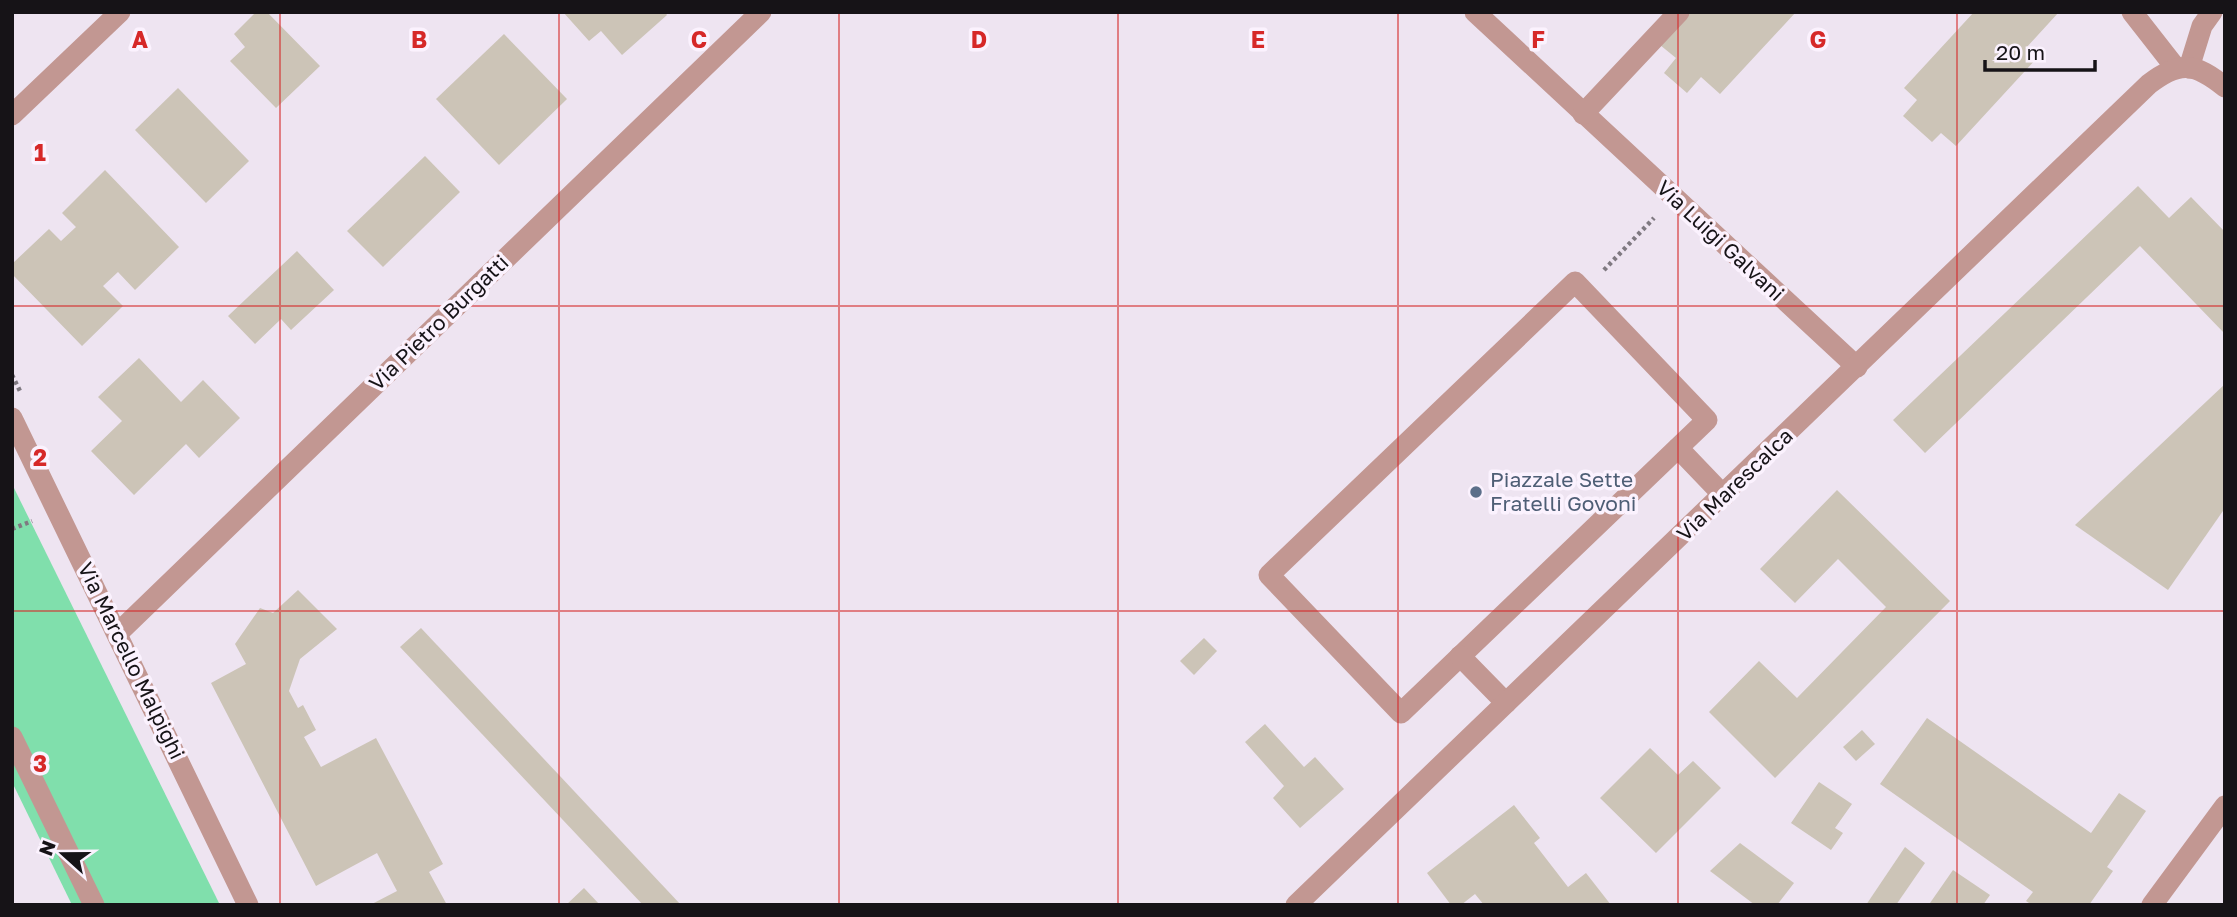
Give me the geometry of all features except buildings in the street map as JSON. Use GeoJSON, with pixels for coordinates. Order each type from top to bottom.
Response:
{"type":"FeatureCollection","features":[{"type":"Feature","properties":{"kind":"street"},"geometry":{"type":"LineString","coordinates":[[12,115],[120,12]]}},
{"type":"Feature","properties":{"kind":"street","name":"Via Pietro Burgatti"},"geometry":{"type":"LineString","coordinates":[[118,633],[761,12]]}},
{"type":"Feature","properties":{"kind":"street","name":"Via Luigi Galvani"},"geometry":{"type":"LineString","coordinates":[[1475,12],[1673,199],[1857,367]]}},
{"type":"Feature","properties":{"kind":"street"},"geometry":{"type":"LineString","coordinates":[[1583,114],[1679,12]]}},
{"type":"Feature","properties":{"kind":"street"},"geometry":{"type":"LineString","coordinates":[[2132,12],[2182,67],[2202,70],[2225,87]]}},
{"type":"Feature","properties":{"kind":"street"},"geometry":{"type":"LineString","coordinates":[[2182,67],[2202,26],[2213,12]]}},
{"type":"Feature","properties":{"kind":"street","name":"Via Marescalca"},"geometry":{"type":"LineString","coordinates":[[1296,905],[1724,496],[2112,118],[2149,84],[2182,67]]}},
{"type":"Feature","properties":{"kind":"street"},"geometry":{"type":"LineString","coordinates":[[1575,282],[1583,290],[1707,420],[1401,713],[1269,576],[1575,282]]}},
{"type":"Feature","properties":{"kind":"street","name":"Via Marcello Malpighi"},"geometry":{"type":"LineString","coordinates":[[12,418],[248,905]]}},
{"type":"Feature","properties":{"kind":"street"},"geometry":{"type":"LineString","coordinates":[[1678,448],[1724,496]]}},
{"type":"Feature","properties":{"kind":"street"},"geometry":{"type":"LineString","coordinates":[[1460,656],[1506,703]]}},
{"type":"Feature","properties":{"kind":"street"},"geometry":{"type":"LineString","coordinates":[[12,737],[94,905]]}},
{"type":"Feature","properties":{"kind":"street"},"geometry":{"type":"LineString","coordinates":[[2152,905],[2225,806]]}},
{"type":"Feature","properties":{"kind":"path"},"geometry":{"type":"LineString","coordinates":[[1583,290],[1673,199]]}},
{"type":"Feature","properties":{"kind":"path"},"geometry":{"type":"LineString","coordinates":[[12,530],[33,520]]}},
{"type":"Feature","properties":{"kind":"green space"},"geometry":{"type":"Polygon","coordinates":[[[12,484],[220,905],[72,905],[12,782],[12,484]]]}},
{"type":"Feature","properties":{"kind":"place","name":"Piazzale Sette Fratelli Govoni"},"geometry":{"type":"Point","coordinates":[1476,492]}}]}
